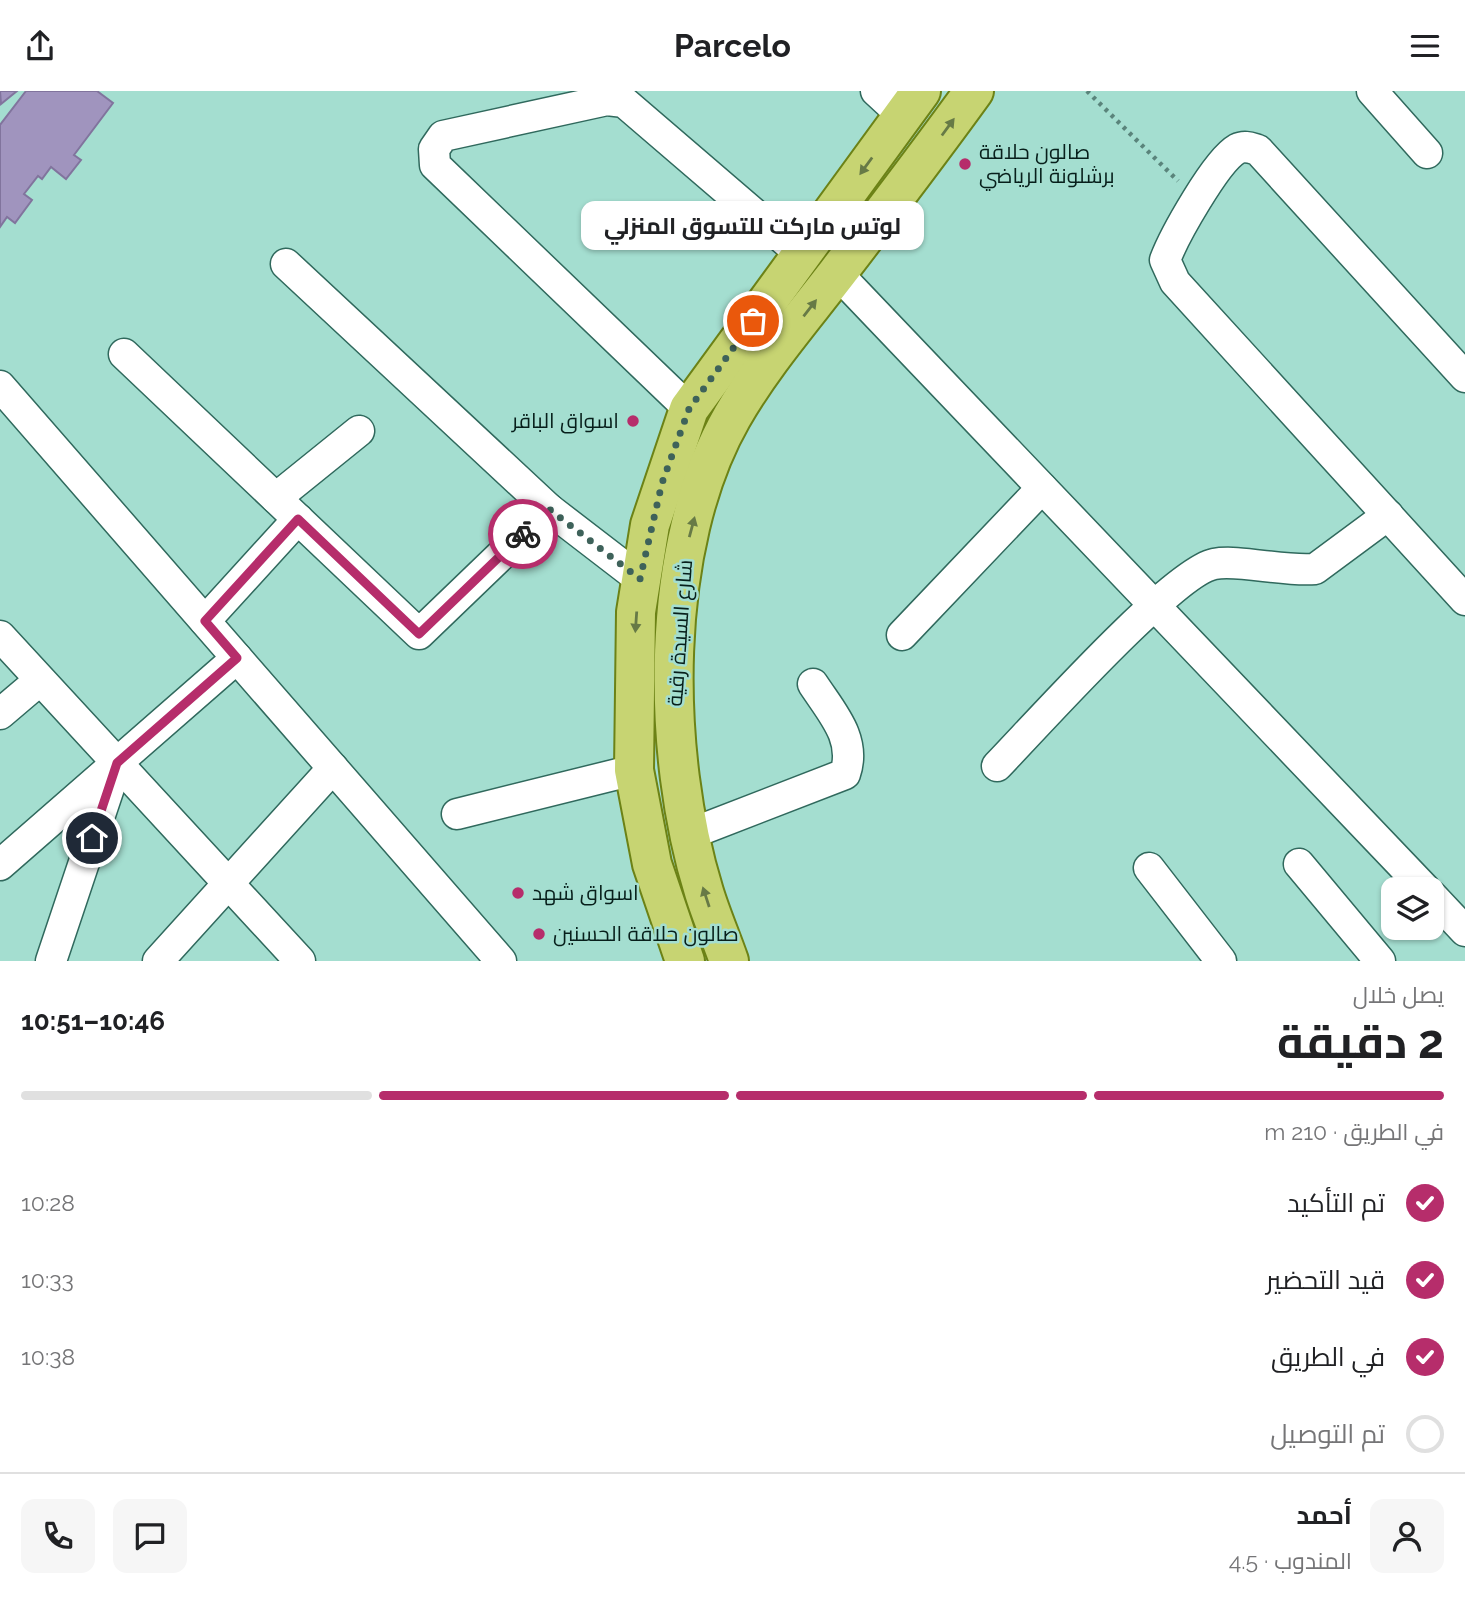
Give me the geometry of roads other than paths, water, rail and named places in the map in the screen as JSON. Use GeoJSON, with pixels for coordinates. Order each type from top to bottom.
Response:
{"type":"FeatureCollection","features":[{"type":"Feature","properties":{"kind":"main road","name":"شارع السيدة رقية"},"geometry":{"type":"LineString","coordinates":[[729,961],[704,892],[690,834],[674,714],[680,591],[688,540],[711,465],[731,419],[765,366],[974,91]]}},
{"type":"Feature","properties":{"kind":"main road","name":"شارع السيدة رقية"},"geometry":{"type":"LineString","coordinates":[[685,961],[652,864],[634,770],[634,644],[640,579],[659,493],[689,409],[801,254],[900,99]]}},
{"type":"Feature","properties":{"kind":"street"},"geometry":{"type":"LineString","coordinates":[[1372,91],[1427,153]]}},
{"type":"Feature","properties":{"kind":"street"},"geometry":{"type":"LineString","coordinates":[[689,409],[435,165],[434,149],[443,136],[607,100],[624,102],[801,254]]}},
{"type":"Feature","properties":{"kind":"street"},"geometry":{"type":"LineString","coordinates":[[1465,377],[1258,150],[1246,146],[1235,150],[1196,199],[1165,260],[1175,282],[1465,600]]}},
{"type":"Feature","properties":{"kind":"street"},"geometry":{"type":"LineString","coordinates":[[286,264],[549,509],[640,579]]}},
{"type":"Feature","properties":{"kind":"street"},"geometry":{"type":"LineString","coordinates":[[838,273],[1414,877]]}},
{"type":"Feature","properties":{"kind":"street"},"geometry":{"type":"LineString","coordinates":[[124,354],[419,634],[549,509]]}},
{"type":"Feature","properties":{"kind":"street"},"geometry":{"type":"LineString","coordinates":[[0,386],[501,961]]}},
{"type":"Feature","properties":{"kind":"street"},"geometry":{"type":"LineString","coordinates":[[276,498],[359,431]]}},
{"type":"Feature","properties":{"kind":"street"},"geometry":{"type":"LineString","coordinates":[[902,635],[1042,488]]}},
{"type":"Feature","properties":{"kind":"street"},"geometry":{"type":"LineString","coordinates":[[997,766],[1154,605],[1199,568],[1217,563],[1315,569],[1388,515]]}},
{"type":"Feature","properties":{"kind":"street"},"geometry":{"type":"LineString","coordinates":[[205,621],[298,519]]}},
{"type":"Feature","properties":{"kind":"street"},"geometry":{"type":"LineString","coordinates":[[0,636],[300,961]]}},
{"type":"Feature","properties":{"kind":"street"},"geometry":{"type":"LineString","coordinates":[[0,865],[237,658]]}},
{"type":"Feature","properties":{"kind":"street"},"geometry":{"type":"LineString","coordinates":[[0,714],[40,680]]}},
{"type":"Feature","properties":{"kind":"street"},"geometry":{"type":"LineString","coordinates":[[690,834],[845,774],[851,757],[843,730],[813,684]]}},
{"type":"Feature","properties":{"kind":"street"},"geometry":{"type":"LineString","coordinates":[[51,961],[117,763]]}},
{"type":"Feature","properties":{"kind":"street"},"geometry":{"type":"LineString","coordinates":[[158,961],[333,768]]}},
{"type":"Feature","properties":{"kind":"street"},"geometry":{"type":"LineString","coordinates":[[457,814],[634,770]]}},
{"type":"Feature","properties":{"kind":"street"},"geometry":{"type":"LineString","coordinates":[[1299,864],[1380,961]]}},
{"type":"Feature","properties":{"kind":"street"},"geometry":{"type":"LineString","coordinates":[[1149,868],[1221,961]]}},
{"type":"Feature","properties":{"kind":"street"},"geometry":{"type":"LineString","coordinates":[[1444,909],[1465,931]]}},
{"type":"Feature","properties":{"kind":"place","name":"صالون حلاقة برشلونة الرياضي"},"geometry":{"type":"Point","coordinates":[965,164]}},
{"type":"Feature","properties":{"kind":"place","name":"لوتس ماركت للتسوق المنزلي"},"geometry":{"type":"Point","coordinates":[753,321]}},
{"type":"Feature","properties":{"kind":"place","name":"اسواق الباقر"},"geometry":{"type":"Point","coordinates":[633,421]}},
{"type":"Feature","properties":{"kind":"place","name":"اسواق شهد"},"geometry":{"type":"Point","coordinates":[518,893]}},
{"type":"Feature","properties":{"kind":"place","name":"صالون حلاقة الحسنين"},"geometry":{"type":"Point","coordinates":[539,934]}}]}
